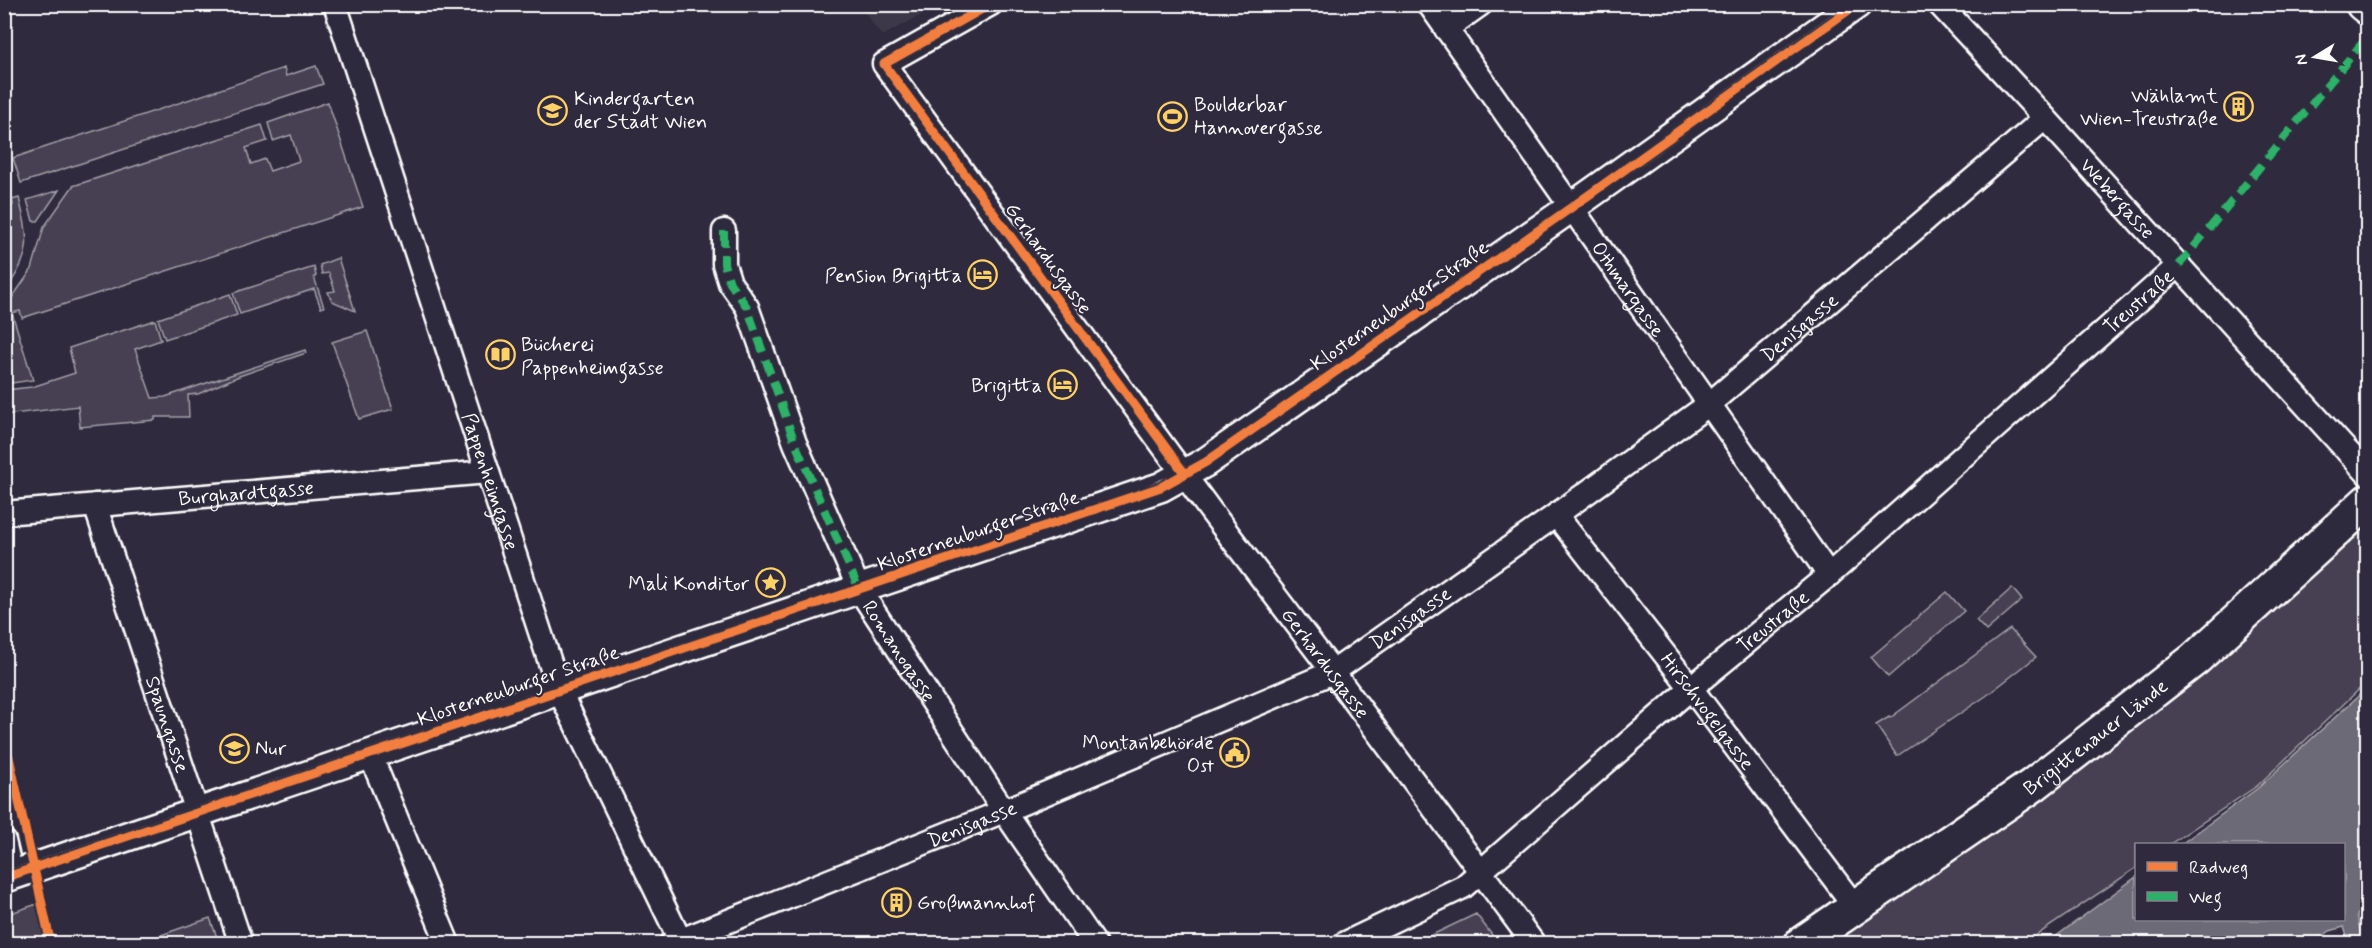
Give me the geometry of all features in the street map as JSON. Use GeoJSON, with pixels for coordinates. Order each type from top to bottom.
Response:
{"type":"FeatureCollection","features":[{"type":"Feature","properties":{"kind":"main road"},"geometry":{"type":"LineString","coordinates":[[2363,4],[2367,8]]}},
{"type":"Feature","properties":{"kind":"main road","name":"Brigittenauer Lände"},"geometry":{"type":"LineString","coordinates":[[1802,944],[2033,785],[2195,659],[2367,501]]}},
{"type":"Feature","properties":{"kind":"street","name":"Pappenheimgasse"},"geometry":{"type":"LineString","coordinates":[[335,4],[559,690],[678,942]]}},
{"type":"Feature","properties":{"kind":"street","name":"Gerhardusgasse"},"geometry":{"type":"LineString","coordinates":[[991,4],[884,64],[1534,944]]}},
{"type":"Feature","properties":{"kind":"street","name":"Othmargasse"},"geometry":{"type":"LineString","coordinates":[[1429,4],[1708,405],[1829,574]]}},
{"type":"Feature","properties":{"kind":"street"},"geometry":{"type":"LineString","coordinates":[[1446,29],[1481,4]]}},
{"type":"Feature","properties":{"kind":"street","name":"Klosterneuburger Straße"},"geometry":{"type":"LineString","coordinates":[[8,876],[1146,492],[1185,474],[1572,207],[1857,4]]}},
{"type":"Feature","properties":{"kind":"street","name":"Webergasse"},"geometry":{"type":"LineString","coordinates":[[1939,4],[2367,474]]}},
{"type":"Feature","properties":{"kind":"street","name":"Denisgasse"},"geometry":{"type":"LineString","coordinates":[[678,942],[1004,812],[1334,672],[1708,405],[2045,118]]}},
{"type":"Feature","properties":{"kind":"street","name":"Romanogasse"},"geometry":{"type":"LineString","coordinates":[[724,231],[724,264],[730,283],[747,307],[795,443],[859,589],[1004,812],[1095,944]]}},
{"type":"Feature","properties":{"kind":"street","name":"Treustraße"},"geometry":{"type":"LineString","coordinates":[[1344,944],[1463,887],[1691,688],[1829,574],[2179,265]]}},
{"type":"Feature","properties":{"kind":"street","name":"Burghardtgasse"},"geometry":{"type":"LineString","coordinates":[[4,513],[488,472]]}},
{"type":"Feature","properties":{"kind":"street","name":"Spaungasse"},"geometry":{"type":"LineString","coordinates":[[95,505],[241,944]]}},
{"type":"Feature","properties":{"kind":"street","name":"Hirschvogelgasse"},"geometry":{"type":"LineString","coordinates":[[1556,515],[1691,688],[1856,908]]}},
{"type":"Feature","properties":{"kind":"street"},"geometry":{"type":"LineString","coordinates":[[370,754],[448,944]]}},
{"type":"Feature","properties":{"kind":"street"},"geometry":{"type":"LineString","coordinates":[[4,842],[8,876]]}},
{"type":"Feature","properties":{"kind":"shaded area"},"geometry":{"type":"Polygon","coordinates":[[[859,5],[940,5],[882,36],[859,5]]]}},
{"type":"Feature","properties":{"kind":"shaded area"},"geometry":{"type":"Polygon","coordinates":[[[316,66],[323,84],[21,183],[13,158],[284,68],[286,76],[316,66]]]}},
{"type":"Feature","properties":{"kind":"shaded area"},"geometry":{"type":"Polygon","coordinates":[[[328,102],[363,207],[22,318],[20,311],[12,313],[33,380],[5,384],[5,308],[32,269],[44,227],[73,186],[262,125],[267,141],[246,148],[251,164],[265,159],[270,171],[299,161],[291,135],[273,141],[268,123],[328,102]]]}},
{"type":"Feature","properties":{"kind":"shaded area"},"geometry":{"type":"Polygon","coordinates":[[[59,190],[38,221],[33,221],[27,200],[59,190]]]}},
{"type":"Feature","properties":{"kind":"shaded area"},"geometry":{"type":"Polygon","coordinates":[[[19,198],[25,222],[25,252],[10,284],[6,284],[5,292],[5,203],[9,202],[10,206],[13,205],[12,200],[19,198]]]}},
{"type":"Feature","properties":{"kind":"shaded area"},"geometry":{"type":"Polygon","coordinates":[[[338,258],[355,311],[332,301],[328,292],[335,291],[329,273],[322,274],[320,265],[338,258]]]}},
{"type":"Feature","properties":{"kind":"shaded area"},"geometry":{"type":"Polygon","coordinates":[[[314,267],[316,276],[314,277],[324,307],[321,308],[314,289],[240,314],[233,293],[314,267]]]}},
{"type":"Feature","properties":{"kind":"shaded area"},"geometry":{"type":"Polygon","coordinates":[[[230,294],[237,315],[165,339],[158,319],[230,294]]]}},
{"type":"Feature","properties":{"kind":"shaded area"},"geometry":{"type":"Polygon","coordinates":[[[155,320],[161,340],[135,349],[152,398],[165,397],[305,350],[306,353],[239,376],[198,394],[188,395],[189,417],[155,417],[155,420],[80,427],[78,406],[5,415],[5,390],[32,387],[75,373],[69,348],[155,320]]]}},
{"type":"Feature","properties":{"kind":"shaded area"},"geometry":{"type":"Polygon","coordinates":[[[367,331],[393,409],[359,419],[332,342],[367,331]]]}},
{"type":"Feature","properties":{"kind":"shaded area"},"geometry":{"type":"Polygon","coordinates":[[[2367,519],[2367,682],[2257,786],[2172,843],[2135,843],[2135,869],[2025,943],[1830,944],[2367,519]]]}},
{"type":"Feature","properties":{"kind":"shaded area"},"geometry":{"type":"Polygon","coordinates":[[[2012,588],[2022,600],[1986,631],[1976,620],[2012,588]]]}},
{"type":"Feature","properties":{"kind":"shaded area"},"geometry":{"type":"Polygon","coordinates":[[[1947,592],[1964,611],[1888,677],[1871,657],[1947,592]]]}},
{"type":"Feature","properties":{"kind":"shaded area"},"geometry":{"type":"Polygon","coordinates":[[[2010,629],[2036,657],[1986,696],[1897,756],[1876,725],[1890,718],[2010,629]]]}},
{"type":"Feature","properties":{"kind":"shaded area"},"geometry":{"type":"Polygon","coordinates":[[[2367,688],[2368,897],[2362,904],[2363,910],[2357,915],[2362,941],[2349,943],[2344,927],[2330,931],[2313,943],[2047,943],[2135,878],[2135,921],[2345,921],[2345,843],[2182,843],[2258,788],[2367,688]]]}},
{"type":"Feature","properties":{"kind":"shaded area"},"geometry":{"type":"Polygon","coordinates":[[[37,904],[45,943],[5,943],[5,915],[37,904]]]}},
{"type":"Feature","properties":{"kind":"shaded area"},"geometry":{"type":"Polygon","coordinates":[[[1476,914],[1498,943],[1415,943],[1476,914]]]}},
{"type":"Feature","properties":{"kind":"shaded area"},"geometry":{"type":"Polygon","coordinates":[[[210,918],[219,943],[138,943],[210,918]]]}},
{"type":"Feature","properties":{"kind":"tram line"},"geometry":{"type":"LineString","coordinates":[[4,872],[1140,489],[1173,475],[1203,458],[1569,203],[1847,4]]}},
{"type":"Feature","properties":{"kind":"tram line"},"geometry":{"type":"LineString","coordinates":[[4,882],[1149,496],[1188,478],[1649,159],[1864,4]]}},
{"type":"Feature","properties":{"kind":"marked path"},"geometry":{"type":"LineString","coordinates":[[2179,265],[2368,36]]}},
{"type":"Feature","properties":{"kind":"marked path"},"geometry":{"type":"LineString","coordinates":[[724,231],[724,264],[730,283],[747,307],[795,443],[859,589]]}},
{"type":"Feature","properties":{"kind":"cycle path"},"geometry":{"type":"LineString","coordinates":[[991,4],[884,64],[1185,474]]}},
{"type":"Feature","properties":{"kind":"cycle path"},"geometry":{"type":"LineString","coordinates":[[4,878],[1161,487],[1206,462],[1572,207],[1857,4]]}},
{"type":"Feature","properties":{"kind":"cycle path"},"geometry":{"type":"LineString","coordinates":[[4,735],[51,944]]}},
{"type":"Feature","properties":{"kind":"place","name":"Wählamt Wien-Treustraße"},"geometry":{"type":"Point","coordinates":[2239,106]}},
{"type":"Feature","properties":{"kind":"place","name":"Kindergarten der Stadt Wien"},"geometry":{"type":"Point","coordinates":[553,110]}},
{"type":"Feature","properties":{"kind":"place","name":"Boulderbar Hannovergasse"},"geometry":{"type":"Point","coordinates":[1173,116]}},
{"type":"Feature","properties":{"kind":"place","name":"Pension Brigitta"},"geometry":{"type":"Point","coordinates":[983,275]}},
{"type":"Feature","properties":{"kind":"place","name":"Bücherei Pappenheimgasse"},"geometry":{"type":"Point","coordinates":[500,355]}},
{"type":"Feature","properties":{"kind":"place","name":"Brigitta"},"geometry":{"type":"Point","coordinates":[1063,385]}},
{"type":"Feature","properties":{"kind":"place","name":"Mali Konditor"},"geometry":{"type":"Point","coordinates":[770,583]}},
{"type":"Feature","properties":{"kind":"place","name":"Nur"},"geometry":{"type":"Point","coordinates":[234,748]}},
{"type":"Feature","properties":{"kind":"place","name":"Montanbehörde Ost"},"geometry":{"type":"Point","coordinates":[1235,753]}},
{"type":"Feature","properties":{"kind":"place","name":"Großmannhof"},"geometry":{"type":"Point","coordinates":[896,902]}}]}
